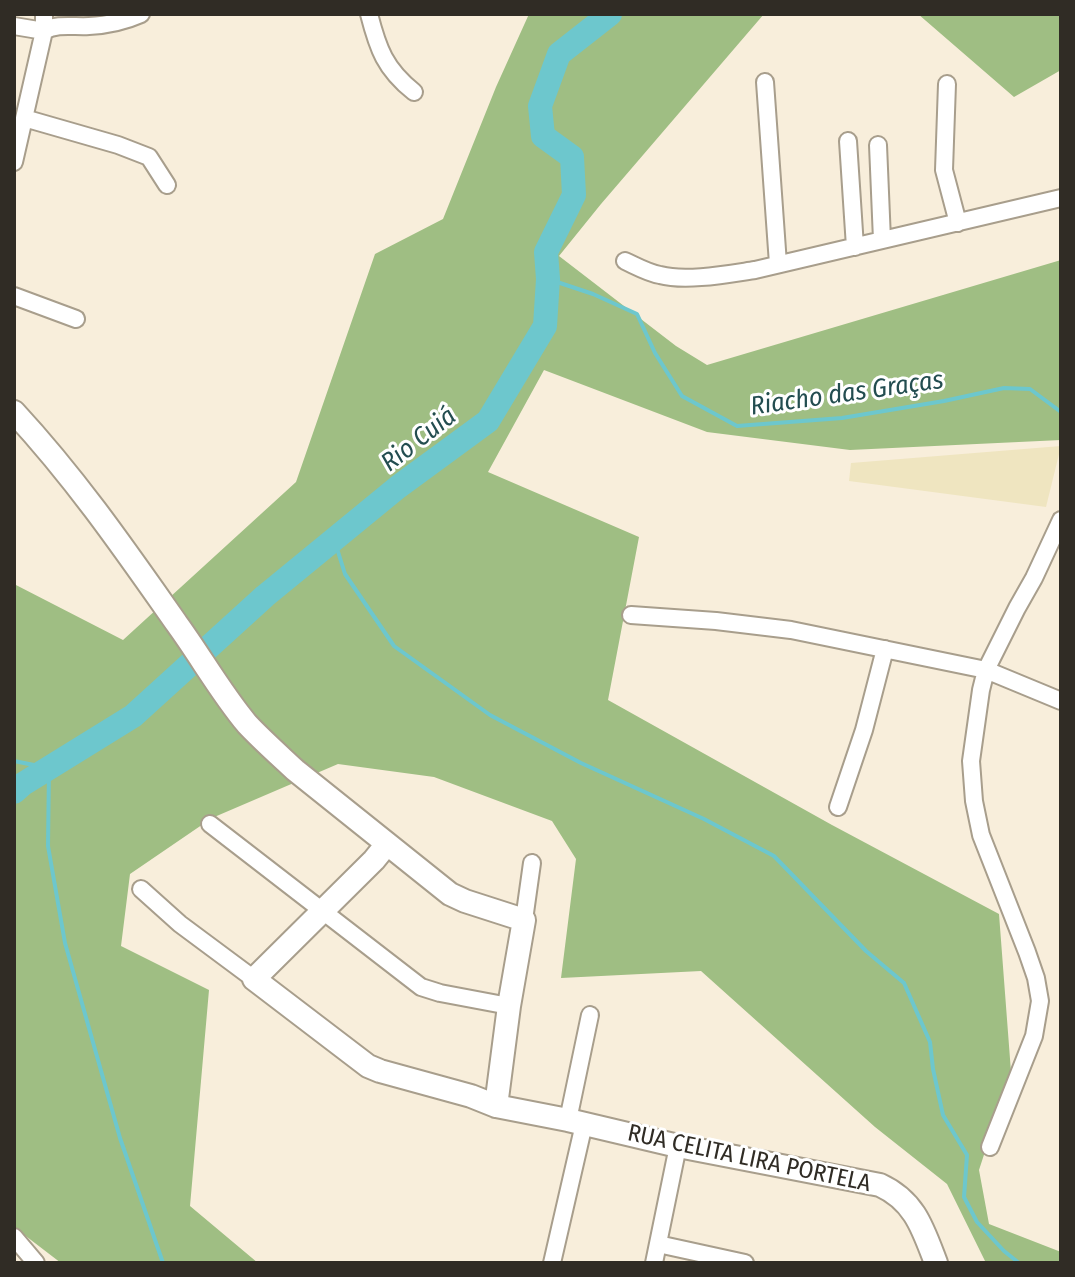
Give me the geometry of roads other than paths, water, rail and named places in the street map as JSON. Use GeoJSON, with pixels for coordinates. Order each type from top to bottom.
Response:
{"type":"FeatureCollection","features":[{"type":"Feature","properties":{"kind":"main road"},"geometry":{"type":"LineString","coordinates":[[14,412],[91,502],[225,694],[271,748],[386,851],[450,894],[524,920],[497,1099]]}},
{"type":"Feature","properties":{"kind":"main road"},"geometry":{"type":"LineString","coordinates":[[254,979],[386,851]]}},
{"type":"Feature","properties":{"kind":"main road","name":"RUA CELITA LIRA PORTELA"},"geometry":{"type":"LineString","coordinates":[[254,979],[368,1066],[380,1071],[678,1146],[880,1185],[907,1202],[923,1228],[936,1263]]}},
{"type":"Feature","properties":{"kind":"street"},"geometry":{"type":"LineString","coordinates":[[14,26],[44,23],[52,26],[93,26],[123,22],[141,14]]}},
{"type":"Feature","properties":{"kind":"street"},"geometry":{"type":"LineString","coordinates":[[369,14],[386,62],[398,80],[414,92]]}},
{"type":"Feature","properties":{"kind":"street"},"geometry":{"type":"LineString","coordinates":[[14,162],[44,23]]}},
{"type":"Feature","properties":{"kind":"street"},"geometry":{"type":"LineString","coordinates":[[765,82],[778,264]]}},
{"type":"Feature","properties":{"kind":"street"},"geometry":{"type":"LineString","coordinates":[[947,84],[944,170],[958,223]]}},
{"type":"Feature","properties":{"kind":"street"},"geometry":{"type":"LineString","coordinates":[[24,118],[149,157],[167,185]]}},
{"type":"Feature","properties":{"kind":"street"},"geometry":{"type":"LineString","coordinates":[[848,141],[855,247]]}},
{"type":"Feature","properties":{"kind":"street"},"geometry":{"type":"LineString","coordinates":[[878,145],[882,240]]}},
{"type":"Feature","properties":{"kind":"street"},"geometry":{"type":"LineString","coordinates":[[625,261],[660,275],[723,275],[1061,198]]}},
{"type":"Feature","properties":{"kind":"street"},"geometry":{"type":"LineString","coordinates":[[14,296],[76,319]]}},
{"type":"Feature","properties":{"kind":"street"},"geometry":{"type":"LineString","coordinates":[[990,1147],[1034,1036],[1040,1001],[1036,978],[981,835],[971,761],[986,670],[1061,520]]}},
{"type":"Feature","properties":{"kind":"street"},"geometry":{"type":"LineString","coordinates":[[631,615],[791,630],[986,670],[1061,701]]}},
{"type":"Feature","properties":{"kind":"street"},"geometry":{"type":"LineString","coordinates":[[838,807],[864,730],[885,649]]}},
{"type":"Feature","properties":{"kind":"street"},"geometry":{"type":"LineString","coordinates":[[210,824],[421,987],[509,1006]]}},
{"type":"Feature","properties":{"kind":"street"},"geometry":{"type":"LineString","coordinates":[[524,920],[532,863]]}},
{"type":"Feature","properties":{"kind":"street","name":"RUA CELITA LIRA PORTELA"},"geometry":{"type":"LineString","coordinates":[[141,889],[180,924],[254,979]]}},
{"type":"Feature","properties":{"kind":"street"},"geometry":{"type":"LineString","coordinates":[[552,1263],[590,1015]]}},
{"type":"Feature","properties":{"kind":"street"},"geometry":{"type":"LineString","coordinates":[[654,1263],[678,1146]]}},
{"type":"Feature","properties":{"kind":"street"},"geometry":{"type":"LineString","coordinates":[[14,1237],[36,1263]]}},
{"type":"Feature","properties":{"kind":"street"},"geometry":{"type":"LineString","coordinates":[[658,1244],[745,1263]]}},
{"type":"Feature","properties":{"kind":"waterway","name":"Rio Cuiá"},"geometry":{"type":"LineString","coordinates":[[14,792],[133,716],[265,596],[398,487],[488,421],[545,326],[546,252],[574,195],[572,157],[543,136],[540,106],[559,54],[610,14]]}},
{"type":"Feature","properties":{"kind":"waterway","name":"Riacho das Graças"},"geometry":{"type":"LineString","coordinates":[[548,279],[593,294],[637,314],[655,353],[682,396],[737,426],[842,418],[1004,388],[1030,389],[1061,412]]}},
{"type":"Feature","properties":{"kind":"waterway"},"geometry":{"type":"LineString","coordinates":[[334,539],[345,574],[394,646],[490,715],[581,763],[704,819],[774,856],[866,951],[904,983],[930,1042],[943,1115],[967,1155],[964,1197],[977,1222],[1019,1263]]}},
{"type":"Feature","properties":{"kind":"waterway"},"geometry":{"type":"LineString","coordinates":[[14,761],[49,768],[48,846],[65,943],[120,1138],[163,1263]]}}]}
